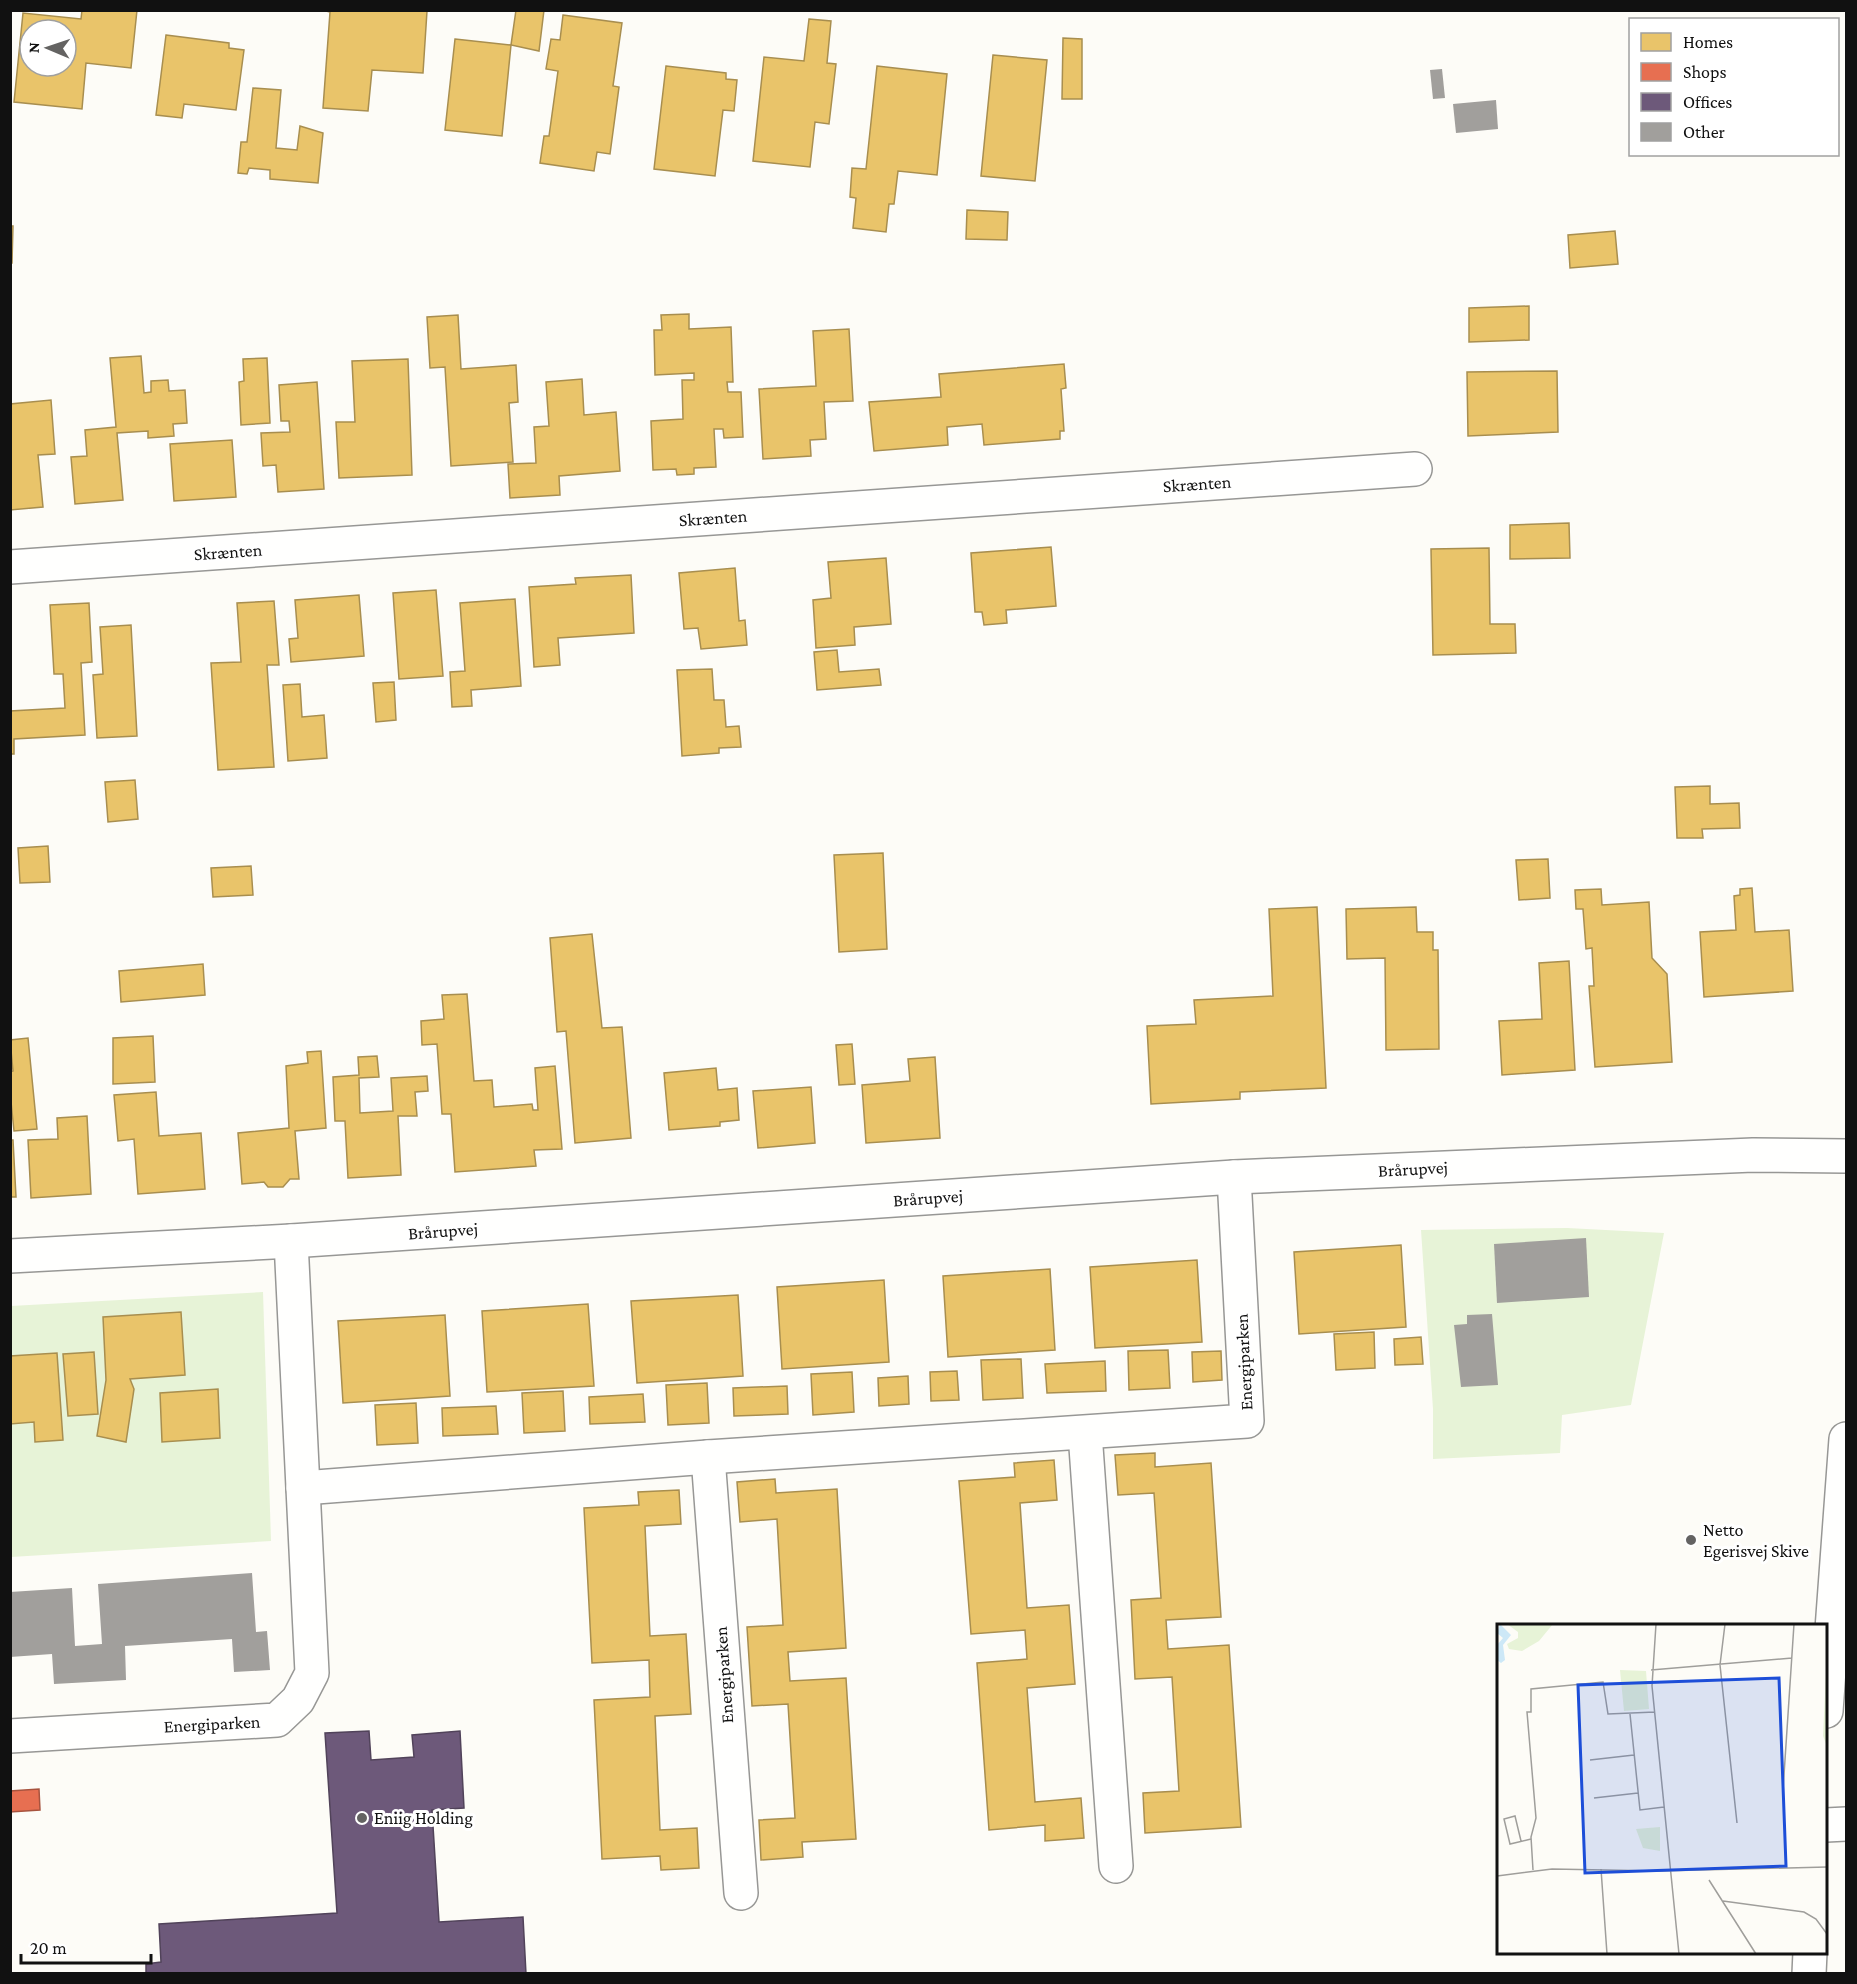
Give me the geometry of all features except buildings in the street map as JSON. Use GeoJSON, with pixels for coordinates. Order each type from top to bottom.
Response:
{"type":"FeatureCollection","features":[{"type":"Feature","properties":{"kind":"street","name":"Skrænten"},"geometry":{"type":"LineString","coordinates":[[10,567],[1415,469]]}},
{"type":"Feature","properties":{"kind":"street","name":"Brårupvej"},"geometry":{"type":"LineString","coordinates":[[10,1256],[291,1241],[1234,1177],[1753,1155],[1846,1156]]}},
{"type":"Feature","properties":{"kind":"street","name":"Energiparken"},"geometry":{"type":"LineString","coordinates":[[303,1488],[708,1456],[1247,1421],[1234,1177]]}},
{"type":"Feature","properties":{"kind":"street","name":"Energiparken"},"geometry":{"type":"LineString","coordinates":[[10,1736],[277,1720],[298,1700],[312,1672],[291,1241]]}},
{"type":"Feature","properties":{"kind":"street"},"geometry":{"type":"LineString","coordinates":[[1085,1433],[1116,1866]]}},
{"type":"Feature","properties":{"kind":"street"},"geometry":{"type":"LineString","coordinates":[[1827,1697],[1846,1439]]}},
{"type":"Feature","properties":{"kind":"street","name":"Energiparken"},"geometry":{"type":"LineString","coordinates":[[708,1456],[741,1893]]}},
{"type":"Feature","properties":{"kind":"street"},"geometry":{"type":"LineString","coordinates":[[1827,1825],[1846,1824]]}},
{"type":"Feature","properties":{"kind":"street"},"geometry":{"type":"LineString","coordinates":[[1809,1974],[1810,1954]]}},
{"type":"Feature","properties":{"kind":"green space"},"geometry":{"type":"Polygon","coordinates":[[[1567,1228],[1664,1233],[1631,1405],[1562,1415],[1560,1453],[1433,1459],[1433,1409],[1421,1230],[1567,1228]]]}},
{"type":"Feature","properties":{"kind":"green space"},"geometry":{"type":"Polygon","coordinates":[[[263,1292],[271,1541],[11,1557],[11,1306],[263,1292]]]}},
{"type":"Feature","properties":{"kind":"place","name":"Netto Egerisvej Skive"},"geometry":{"type":"Point","coordinates":[1691,1540]}},
{"type":"Feature","properties":{"kind":"place","name":"Eniig Holding"},"geometry":{"type":"Point","coordinates":[362,1818]}}]}
